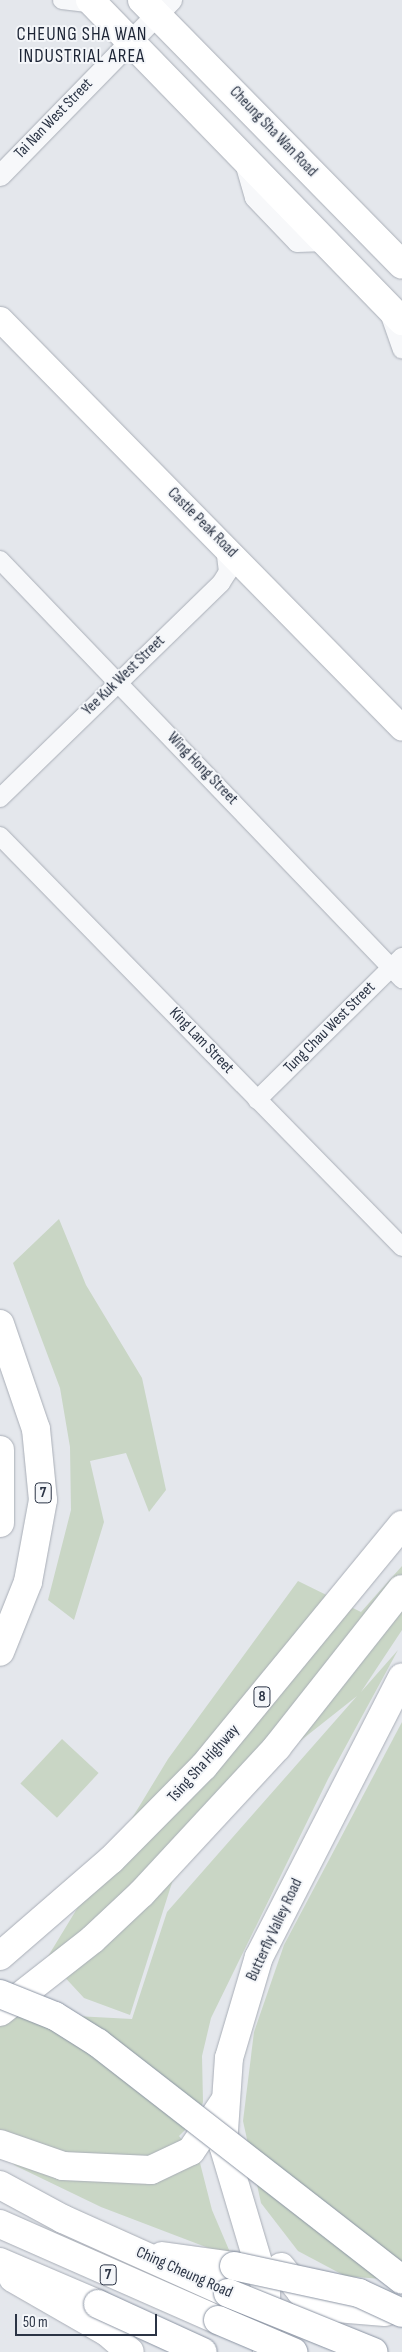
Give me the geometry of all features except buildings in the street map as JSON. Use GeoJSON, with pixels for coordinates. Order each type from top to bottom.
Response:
{"type":"FeatureCollection","features":[{"type":"Feature","properties":{"kind":"main road"},"geometry":{"type":"LineString","coordinates":[[92,2],[394,313]]}},
{"type":"Feature","properties":{"kind":"main road","name":"Cheung Sha Wan Road"},"geometry":{"type":"LineString","coordinates":[[157,5],[402,264]]}},
{"type":"Feature","properties":{"kind":"main road","name":"Castle Peak Road"},"geometry":{"type":"LineString","coordinates":[[0,319],[402,728]]}},
{"type":"Feature","properties":{"kind":"main road","name":"7"},"geometry":{"type":"LineString","coordinates":[[0,1324],[36,1429],[43,1500],[28,1582],[0,1652]]}},
{"type":"Feature","properties":{"kind":"main road"},"geometry":{"type":"LineString","coordinates":[[0,1450],[0,1523]]}},
{"type":"Feature","properties":{"kind":"main road","name":"Tsing Sha Highway"},"geometry":{"type":"LineString","coordinates":[[0,1956],[111,1860],[204,1766],[402,1525]]}},
{"type":"Feature","properties":{"kind":"main road"},"geometry":{"type":"LineString","coordinates":[[0,2012],[93,1939],[142,1893],[277,1747],[402,1589]]}},
{"type":"Feature","properties":{"kind":"main road","name":"Butterfly Valley Road"},"geometry":{"type":"LineString","coordinates":[[267,2352],[266,2289],[238,2201],[223,2145],[224,2102],[232,2042],[260,1957],[402,1678]]}},
{"type":"Feature","properties":{"kind":"main road"},"geometry":{"type":"LineString","coordinates":[[0,1994],[55,2016],[98,2043],[402,2280]]}},
{"type":"Feature","properties":{"kind":"main road"},"geometry":{"type":"LineString","coordinates":[[0,2144],[46,2163],[121,2172],[151,2170],[191,2151],[224,2102]]}},
{"type":"Feature","properties":{"kind":"main road","name":"Ching Cheung Road"},"geometry":{"type":"LineString","coordinates":[[0,2185],[32,2203],[228,2293],[373,2352]]}},
{"type":"Feature","properties":{"kind":"main road"},"geometry":{"type":"LineString","coordinates":[[238,2201],[286,2274],[309,2298],[333,2309],[396,2310]]}},
{"type":"Feature","properties":{"kind":"main road","name":"Ching Cheung Road"},"geometry":{"type":"LineString","coordinates":[[0,2224],[293,2352]]}},
{"type":"Feature","properties":{"kind":"main road"},"geometry":{"type":"LineString","coordinates":[[141,2254],[234,2266],[359,2293],[396,2310]]}},
{"type":"Feature","properties":{"kind":"main road"},"geometry":{"type":"LineString","coordinates":[[0,2262],[203,2352]]}},
{"type":"Feature","properties":{"kind":"main road"},"geometry":{"type":"LineString","coordinates":[[0,2271],[106,2332],[130,2352]]}},
{"type":"Feature","properties":{"kind":"main road"},"geometry":{"type":"LineString","coordinates":[[332,2352],[396,2310]]}},
{"type":"Feature","properties":{"kind":"street"},"geometry":{"type":"LineString","coordinates":[[62,0],[92,2]]}},
{"type":"Feature","properties":{"kind":"street","name":"Tai Nan West Street"},"geometry":{"type":"LineString","coordinates":[[0,174],[130,43],[157,5]]}},
{"type":"Feature","properties":{"kind":"street"},"geometry":{"type":"LineString","coordinates":[[394,313],[402,350]]}},
{"type":"Feature","properties":{"kind":"street","name":"Yee Kuk West Street"},"geometry":{"type":"LineString","coordinates":[[0,798],[220,583],[228,572],[225,547]]}},
{"type":"Feature","properties":{"kind":"street","name":"Wing Hong Street"},"geometry":{"type":"LineString","coordinates":[[0,560],[398,968]]}},
{"type":"Feature","properties":{"kind":"street","name":"King Lam Street"},"geometry":{"type":"LineString","coordinates":[[0,836],[402,1246]]}},
{"type":"Feature","properties":{"kind":"street","name":"Tung Chau West Street"},"geometry":{"type":"LineString","coordinates":[[257,1100],[398,968]]}},
{"type":"Feature","properties":{"kind":"green space"},"geometry":{"type":"Polygon","coordinates":[[[59,1219],[86,1285],[142,1378],[166,1490],[149,1512],[126,1453],[90,1461],[104,1522],[74,1620],[48,1600],[71,1510],[70,1447],[60,1388],[13,1263],[59,1219]]]}},
{"type":"Feature","properties":{"kind":"green space"},"geometry":{"type":"Polygon","coordinates":[[[402,1566],[402,1630],[361,1692],[398,1650],[328,1779],[211,2018],[202,2056],[203,2102],[198,2117],[179,2136],[200,2163],[212,2210],[232,2257],[101,2207],[16,2166],[0,2154],[0,2012],[132,2019],[167,1912],[357,1696],[189,1829],[130,2015],[84,1998],[47,1958],[168,1759],[298,1581],[361,1612],[402,1566]]]}},
{"type":"Feature","properties":{"kind":"green space"},"geometry":{"type":"Polygon","coordinates":[[[402,1722],[402,2278],[381,2279],[345,2276],[298,2251],[261,2203],[243,2121],[254,2032],[284,1945],[402,1722]]]}},
{"type":"Feature","properties":{"kind":"green space"},"geometry":{"type":"Polygon","coordinates":[[[62,1739],[99,1773],[57,1818],[20,1784],[62,1739]]]}},
{"type":"Feature","properties":{"kind":"district","name":"CHEUNG SHA WAN INDUSTRIAL AREA"},"geometry":{"type":"Point","coordinates":[82,46]}}]}
